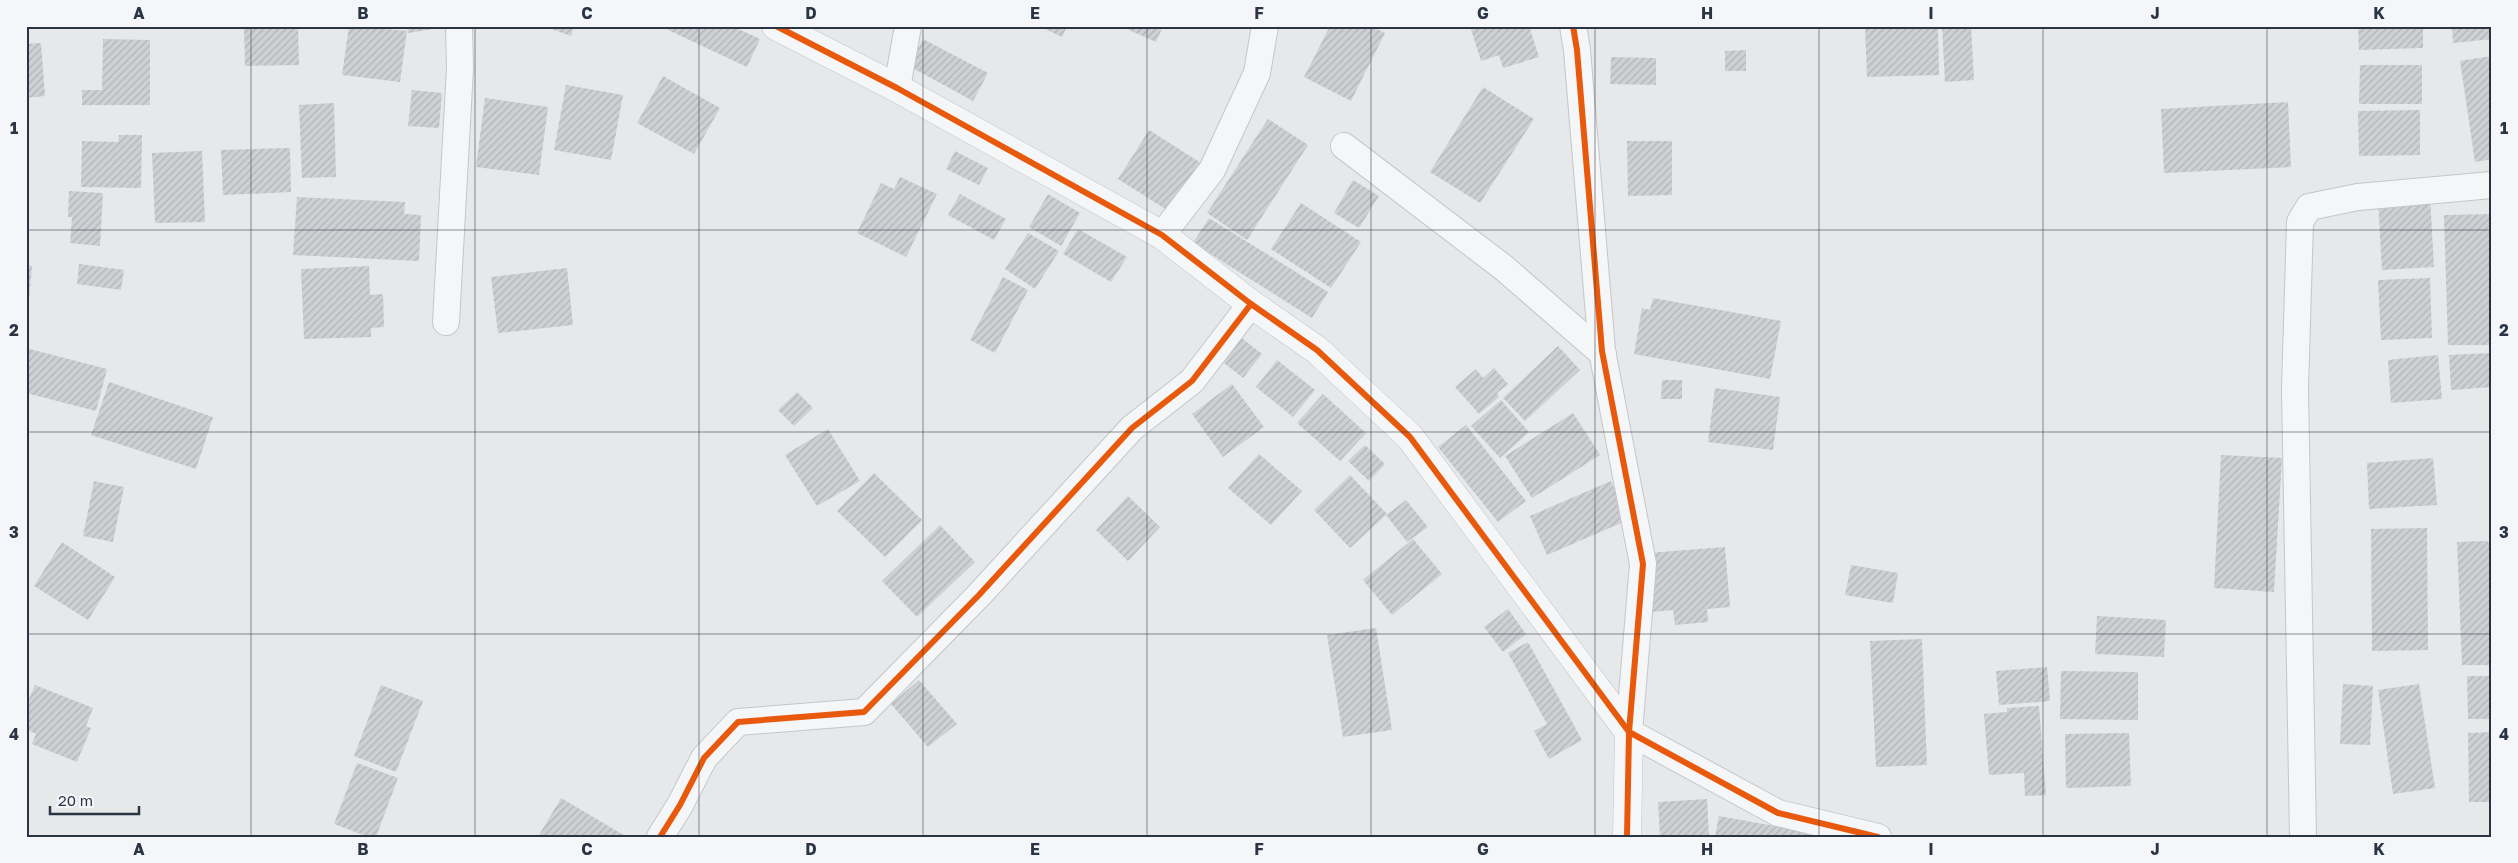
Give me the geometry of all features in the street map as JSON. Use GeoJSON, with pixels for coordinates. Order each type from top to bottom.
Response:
{"type":"FeatureCollection","features":[{"type":"Feature","properties":{"kind":"street"},"geometry":{"type":"LineString","coordinates":[[446,322],[460,68],[459,26]]}},
{"type":"Feature","properties":{"kind":"street"},"geometry":{"type":"LineString","coordinates":[[776,26],[897,88],[1162,235],[1251,304],[1317,350],[1410,437],[1629,732],[1778,812],[1878,837]]}},
{"type":"Feature","properties":{"kind":"street"},"geometry":{"type":"LineString","coordinates":[[897,88],[908,26]]}},
{"type":"Feature","properties":{"kind":"street"},"geometry":{"type":"LineString","coordinates":[[1162,235],[1212,170],[1257,73],[1265,26]]}},
{"type":"Feature","properties":{"kind":"street"},"geometry":{"type":"LineString","coordinates":[[1573,26],[1577,50],[1603,354],[1643,564],[1629,732],[1628,837]]}},
{"type":"Feature","properties":{"kind":"street"},"geometry":{"type":"LineString","coordinates":[[1344,146],[1504,268],[1603,354]]}},
{"type":"Feature","properties":{"kind":"street"},"geometry":{"type":"LineString","coordinates":[[2303,837],[2295,389],[2300,222],[2309,207],[2348,199],[2492,185]]}},
{"type":"Feature","properties":{"kind":"street"},"geometry":{"type":"LineString","coordinates":[[660,837],[704,758],[738,722],[864,712],[986,588],[1132,428],[1192,381],[1251,304]]}},
{"type":"Feature","properties":{"kind":"building"},"geometry":{"type":"Polygon","coordinates":[[[244,26],[298,26],[299,65],[245,66],[244,26]]]}},
{"type":"Feature","properties":{"kind":"building"},"geometry":{"type":"Polygon","coordinates":[[[349,26],[407,31],[400,82],[342,75],[349,26]]]}},
{"type":"Feature","properties":{"kind":"building"},"geometry":{"type":"Polygon","coordinates":[[[407,26],[445,26],[445,27],[408,33],[407,26]]]}},
{"type":"Feature","properties":{"kind":"building"},"geometry":{"type":"Polygon","coordinates":[[[543,26],[574,26],[571,36],[543,26]]]}},
{"type":"Feature","properties":{"kind":"building"},"geometry":{"type":"Polygon","coordinates":[[[670,26],[732,26],[760,39],[747,67],[668,30],[670,26]]]}},
{"type":"Feature","properties":{"kind":"building"},"geometry":{"type":"Polygon","coordinates":[[[1039,26],[1067,26],[1062,37],[1039,26]]]}},
{"type":"Feature","properties":{"kind":"building"},"geometry":{"type":"Polygon","coordinates":[[[1120,26],[1163,26],[1156,42],[1120,26]]]}},
{"type":"Feature","properties":{"kind":"building"},"geometry":{"type":"Polygon","coordinates":[[[1330,26],[1371,26],[1385,33],[1351,101],[1304,77],[1330,26]]]}},
{"type":"Feature","properties":{"kind":"building"},"geometry":{"type":"Polygon","coordinates":[[[1470,26],[1529,26],[1539,57],[1503,68],[1499,55],[1481,61],[1470,26]]]}},
{"type":"Feature","properties":{"kind":"building"},"geometry":{"type":"Polygon","coordinates":[[[1938,26],[1939,75],[1867,77],[1865,28],[1938,26]]]}},
{"type":"Feature","properties":{"kind":"building"},"geometry":{"type":"Polygon","coordinates":[[[1942,26],[1971,26],[1974,80],[1945,82],[1942,26]]]}},
{"type":"Feature","properties":{"kind":"building"},"geometry":{"type":"Polygon","coordinates":[[[2358,26],[2423,26],[2423,48],[2359,50],[2358,26]]]}},
{"type":"Feature","properties":{"kind":"building"},"geometry":{"type":"Polygon","coordinates":[[[2452,26],[2492,26],[2492,39],[2453,43],[2452,26]]]}},
{"type":"Feature","properties":{"kind":"building"},"geometry":{"type":"Polygon","coordinates":[[[103,39],[150,40],[150,105],[82,105],[82,90],[102,90],[103,39]]]}},
{"type":"Feature","properties":{"kind":"building"},"geometry":{"type":"Polygon","coordinates":[[[923,39],[988,73],[973,101],[909,66],[923,39]]]}},
{"type":"Feature","properties":{"kind":"building"},"geometry":{"type":"Polygon","coordinates":[[[41,43],[45,96],[26,98],[26,44],[41,43]]]}},
{"type":"Feature","properties":{"kind":"building"},"geometry":{"type":"Polygon","coordinates":[[[1746,50],[1746,71],[1725,71],[1725,51],[1746,50]]]}},
{"type":"Feature","properties":{"kind":"building"},"geometry":{"type":"Polygon","coordinates":[[[2492,56],[2492,159],[2475,162],[2460,61],[2492,56]]]}},
{"type":"Feature","properties":{"kind":"building"},"geometry":{"type":"Polygon","coordinates":[[[1611,57],[1656,58],[1656,85],[1610,84],[1611,57]]]}},
{"type":"Feature","properties":{"kind":"building"},"geometry":{"type":"Polygon","coordinates":[[[2360,65],[2422,65],[2422,104],[2359,104],[2360,65]]]}},
{"type":"Feature","properties":{"kind":"building"},"geometry":{"type":"Polygon","coordinates":[[[663,76],[720,108],[694,154],[637,123],[663,76]]]}},
{"type":"Feature","properties":{"kind":"building"},"geometry":{"type":"Polygon","coordinates":[[[566,85],[623,95],[611,160],[554,150],[566,85]]]}},
{"type":"Feature","properties":{"kind":"building"},"geometry":{"type":"Polygon","coordinates":[[[1483,87],[1534,119],[1480,203],[1430,172],[1483,87]]]}},
{"type":"Feature","properties":{"kind":"building"},"geometry":{"type":"Polygon","coordinates":[[[412,90],[442,93],[439,128],[408,126],[412,90]]]}},
{"type":"Feature","properties":{"kind":"building"},"geometry":{"type":"Polygon","coordinates":[[[485,98],[548,107],[539,175],[476,167],[485,98]]]}},
{"type":"Feature","properties":{"kind":"building"},"geometry":{"type":"Polygon","coordinates":[[[2288,102],[2291,167],[2164,173],[2161,109],[2288,102]]]}},
{"type":"Feature","properties":{"kind":"building"},"geometry":{"type":"Polygon","coordinates":[[[334,103],[336,177],[302,178],[299,105],[334,103]]]}},
{"type":"Feature","properties":{"kind":"building"},"geometry":{"type":"Polygon","coordinates":[[[2420,110],[2420,155],[2359,156],[2358,111],[2420,110]]]}},
{"type":"Feature","properties":{"kind":"building"},"geometry":{"type":"Polygon","coordinates":[[[1268,119],[1308,145],[1247,240],[1207,213],[1268,119]]]}},
{"type":"Feature","properties":{"kind":"building"},"geometry":{"type":"Polygon","coordinates":[[[1149,130],[1201,163],[1170,212],[1118,179],[1149,130]]]}},
{"type":"Feature","properties":{"kind":"building"},"geometry":{"type":"Polygon","coordinates":[[[119,135],[142,135],[141,188],[81,187],[82,141],[118,142],[119,135]]]}},
{"type":"Feature","properties":{"kind":"building"},"geometry":{"type":"Polygon","coordinates":[[[1627,141],[1672,141],[1672,195],[1628,196],[1627,141]]]}},
{"type":"Feature","properties":{"kind":"building"},"geometry":{"type":"Polygon","coordinates":[[[290,148],[291,192],[223,195],[221,150],[290,148]]]}},
{"type":"Feature","properties":{"kind":"building"},"geometry":{"type":"Polygon","coordinates":[[[202,151],[205,222],[155,223],[152,153],[202,151]]]}},
{"type":"Feature","properties":{"kind":"building"},"geometry":{"type":"Polygon","coordinates":[[[955,151],[988,168],[979,185],[946,169],[955,151]]]}},
{"type":"Feature","properties":{"kind":"building"},"geometry":{"type":"Polygon","coordinates":[[[900,177],[937,194],[906,257],[857,233],[881,183],[894,189],[900,177]]]}},
{"type":"Feature","properties":{"kind":"building"},"geometry":{"type":"Polygon","coordinates":[[[1353,180],[1379,196],[1359,228],[1334,213],[1353,180]]]}},
{"type":"Feature","properties":{"kind":"building"},"geometry":{"type":"Polygon","coordinates":[[[69,191],[103,193],[100,246],[70,243],[72,217],[68,217],[69,191]]]}},
{"type":"Feature","properties":{"kind":"building"},"geometry":{"type":"Polygon","coordinates":[[[960,194],[1006,219],[994,240],[948,215],[960,194]]]}},
{"type":"Feature","properties":{"kind":"building"},"geometry":{"type":"Polygon","coordinates":[[[1048,194],[1080,213],[1061,246],[1029,227],[1048,194]]]}},
{"type":"Feature","properties":{"kind":"building"},"geometry":{"type":"Polygon","coordinates":[[[297,197],[405,202],[404,214],[421,215],[419,261],[293,255],[297,197]]]}},
{"type":"Feature","properties":{"kind":"building"},"geometry":{"type":"Polygon","coordinates":[[[2430,197],[2434,267],[2382,270],[2378,200],[2430,197]]]}},
{"type":"Feature","properties":{"kind":"building"},"geometry":{"type":"Polygon","coordinates":[[[1301,203],[1361,242],[1331,288],[1271,249],[1301,203]]]}},
{"type":"Feature","properties":{"kind":"building"},"geometry":{"type":"Polygon","coordinates":[[[2492,214],[2492,345],[2448,345],[2444,215],[2492,214]]]}},
{"type":"Feature","properties":{"kind":"building"},"geometry":{"type":"Polygon","coordinates":[[[1209,218],[1328,292],[1312,318],[1193,243],[1209,218]]]}},
{"type":"Feature","properties":{"kind":"building"},"geometry":{"type":"Polygon","coordinates":[[[1078,229],[1127,257],[1111,282],[1063,254],[1078,229]]]}},
{"type":"Feature","properties":{"kind":"building"},"geometry":{"type":"Polygon","coordinates":[[[1028,233],[1059,251],[1035,289],[1005,269],[1028,233]]]}},
{"type":"Feature","properties":{"kind":"building"},"geometry":{"type":"Polygon","coordinates":[[[79,264],[124,270],[121,290],[77,284],[79,264]]]}},
{"type":"Feature","properties":{"kind":"building"},"geometry":{"type":"Polygon","coordinates":[[[26,265],[32,266],[28,309],[26,309],[26,265]]]}},
{"type":"Feature","properties":{"kind":"building"},"geometry":{"type":"Polygon","coordinates":[[[369,266],[370,295],[383,294],[384,327],[371,328],[371,337],[304,339],[301,269],[369,266]]]}},
{"type":"Feature","properties":{"kind":"building"},"geometry":{"type":"Polygon","coordinates":[[[567,268],[573,325],[498,333],[491,277],[567,268]]]}},
{"type":"Feature","properties":{"kind":"building"},"geometry":{"type":"Polygon","coordinates":[[[1003,277],[1028,290],[995,353],[970,340],[1003,277]]]}},
{"type":"Feature","properties":{"kind":"building"},"geometry":{"type":"Polygon","coordinates":[[[2430,278],[2432,338],[2381,340],[2378,280],[2430,278]]]}},
{"type":"Feature","properties":{"kind":"building"},"geometry":{"type":"Polygon","coordinates":[[[1653,298],[1781,321],[1770,379],[1634,354],[1642,308],[1650,310],[1653,298]]]}},
{"type":"Feature","properties":{"kind":"building"},"geometry":{"type":"Polygon","coordinates":[[[1238,335],[1262,354],[1243,378],[1219,359],[1238,335]]]}},
{"type":"Feature","properties":{"kind":"building"},"geometry":{"type":"Polygon","coordinates":[[[1558,346],[1580,370],[1525,421],[1503,398],[1558,346]]]}},
{"type":"Feature","properties":{"kind":"building"},"geometry":{"type":"Polygon","coordinates":[[[26,348],[107,369],[96,411],[26,393],[26,348]]]}},
{"type":"Feature","properties":{"kind":"building"},"geometry":{"type":"Polygon","coordinates":[[[2492,353],[2492,387],[2451,390],[2449,355],[2492,353]]]}},
{"type":"Feature","properties":{"kind":"building"},"geometry":{"type":"Polygon","coordinates":[[[2438,355],[2442,399],[2391,403],[2388,360],[2438,355]]]}},
{"type":"Feature","properties":{"kind":"building"},"geometry":{"type":"Polygon","coordinates":[[[1277,360],[1315,390],[1293,417],[1256,387],[1277,360]]]}},
{"type":"Feature","properties":{"kind":"building"},"geometry":{"type":"Polygon","coordinates":[[[1494,368],[1508,384],[1497,393],[1499,397],[1479,414],[1455,387],[1476,369],[1483,378],[1494,368]]]}},
{"type":"Feature","properties":{"kind":"building"},"geometry":{"type":"Polygon","coordinates":[[[1662,380],[1682,380],[1682,399],[1661,399],[1662,380]]]}},
{"type":"Feature","properties":{"kind":"building"},"geometry":{"type":"Polygon","coordinates":[[[109,382],[213,417],[196,469],[91,435],[109,382]]]}},
{"type":"Feature","properties":{"kind":"building"},"geometry":{"type":"Polygon","coordinates":[[[1232,384],[1264,427],[1223,457],[1192,414],[1232,384]]]}},
{"type":"Feature","properties":{"kind":"building"},"geometry":{"type":"Polygon","coordinates":[[[1715,388],[1780,397],[1773,450],[1708,442],[1715,388]]]}},
{"type":"Feature","properties":{"kind":"building"},"geometry":{"type":"Polygon","coordinates":[[[797,392],[813,408],[794,426],[778,410],[797,392]]]}},
{"type":"Feature","properties":{"kind":"building"},"geometry":{"type":"Polygon","coordinates":[[[1323,394],[1366,433],[1340,461],[1297,423],[1323,394]]]}},
{"type":"Feature","properties":{"kind":"building"},"geometry":{"type":"Polygon","coordinates":[[[1501,400],[1529,432],[1500,458],[1471,426],[1501,400]]]}},
{"type":"Feature","properties":{"kind":"building"},"geometry":{"type":"Polygon","coordinates":[[[1573,413],[1600,455],[1532,498],[1505,456],[1573,413]]]}},
{"type":"Feature","properties":{"kind":"building"},"geometry":{"type":"Polygon","coordinates":[[[1466,425],[1526,501],[1498,522],[1438,447],[1466,425]]]}},
{"type":"Feature","properties":{"kind":"building"},"geometry":{"type":"Polygon","coordinates":[[[828,429],[860,481],[817,506],[785,455],[828,429]]]}},
{"type":"Feature","properties":{"kind":"building"},"geometry":{"type":"Polygon","coordinates":[[[1365,445],[1385,464],[1369,481],[1348,461],[1365,445]]]}},
{"type":"Feature","properties":{"kind":"building"},"geometry":{"type":"Polygon","coordinates":[[[1259,454],[1302,491],[1271,525],[1228,488],[1259,454]]]}},
{"type":"Feature","properties":{"kind":"building"},"geometry":{"type":"Polygon","coordinates":[[[2221,455],[2282,458],[2274,592],[2214,588],[2221,455]]]}},
{"type":"Feature","properties":{"kind":"building"},"geometry":{"type":"Polygon","coordinates":[[[2433,458],[2437,505],[2369,509],[2367,463],[2433,458]]]}},
{"type":"Feature","properties":{"kind":"building"},"geometry":{"type":"Polygon","coordinates":[[[874,473],[922,520],[885,557],[837,511],[874,473]]]}},
{"type":"Feature","properties":{"kind":"building"},"geometry":{"type":"Polygon","coordinates":[[[1350,475],[1387,514],[1350,548],[1314,510],[1350,475]]]}},
{"type":"Feature","properties":{"kind":"building"},"geometry":{"type":"Polygon","coordinates":[[[94,481],[124,487],[113,542],[83,536],[94,481]]]}},
{"type":"Feature","properties":{"kind":"building"},"geometry":{"type":"Polygon","coordinates":[[[1611,481],[1628,520],[1547,555],[1530,516],[1611,481]]]}},
{"type":"Feature","properties":{"kind":"building"},"geometry":{"type":"Polygon","coordinates":[[[1128,496],[1160,527],[1128,561],[1096,530],[1128,496]]]}},
{"type":"Feature","properties":{"kind":"building"},"geometry":{"type":"Polygon","coordinates":[[[1406,500],[1428,527],[1407,542],[1386,515],[1406,500]]]}},
{"type":"Feature","properties":{"kind":"building"},"geometry":{"type":"Polygon","coordinates":[[[940,525],[975,562],[917,617],[882,581],[940,525]]]}},
{"type":"Feature","properties":{"kind":"building"},"geometry":{"type":"Polygon","coordinates":[[[2427,528],[2428,650],[2372,651],[2371,529],[2427,528]]]}},
{"type":"Feature","properties":{"kind":"building"},"geometry":{"type":"Polygon","coordinates":[[[1413,539],[1442,574],[1392,615],[1363,580],[1413,539]]]}},
{"type":"Feature","properties":{"kind":"building"},"geometry":{"type":"Polygon","coordinates":[[[2487,541],[2492,545],[2492,665],[2462,665],[2457,542],[2487,541]]]}},
{"type":"Feature","properties":{"kind":"building"},"geometry":{"type":"Polygon","coordinates":[[[62,542],[115,577],[88,620],[34,586],[62,542]]]}},
{"type":"Feature","properties":{"kind":"building"},"geometry":{"type":"Polygon","coordinates":[[[1725,547],[1730,607],[1707,609],[1708,622],[1675,625],[1673,610],[1652,612],[1647,553],[1725,547]]]}},
{"type":"Feature","properties":{"kind":"building"},"geometry":{"type":"Polygon","coordinates":[[[1851,565],[1898,573],[1893,603],[1845,595],[1851,565]]]}},
{"type":"Feature","properties":{"kind":"building"},"geometry":{"type":"Polygon","coordinates":[[[1508,609],[1526,634],[1503,652],[1484,627],[1508,609]]]}},
{"type":"Feature","properties":{"kind":"building"},"geometry":{"type":"Polygon","coordinates":[[[2097,616],[2166,620],[2164,657],[2095,654],[2097,616]]]}},
{"type":"Feature","properties":{"kind":"building"},"geometry":{"type":"Polygon","coordinates":[[[1376,628],[1392,730],[1343,737],[1327,635],[1376,628]]]}},
{"type":"Feature","properties":{"kind":"building"},"geometry":{"type":"Polygon","coordinates":[[[1922,639],[1927,765],[1876,767],[1870,641],[1922,639]]]}},
{"type":"Feature","properties":{"kind":"building"},"geometry":{"type":"Polygon","coordinates":[[[1528,642],[1582,740],[1549,759],[1534,731],[1547,724],[1508,653],[1528,642]]]}},
{"type":"Feature","properties":{"kind":"building"},"geometry":{"type":"Polygon","coordinates":[[[2047,667],[2050,701],[1999,705],[1996,671],[2047,667]]]}},
{"type":"Feature","properties":{"kind":"building"},"geometry":{"type":"Polygon","coordinates":[[[2061,671],[2138,672],[2138,720],[2060,719],[2061,671]]]}},
{"type":"Feature","properties":{"kind":"building"},"geometry":{"type":"Polygon","coordinates":[[[2467,676],[2492,676],[2492,719],[2468,719],[2467,676]]]}},
{"type":"Feature","properties":{"kind":"building"},"geometry":{"type":"Polygon","coordinates":[[[919,680],[957,724],[928,747],[891,704],[919,680]]]}},
{"type":"Feature","properties":{"kind":"building"},"geometry":{"type":"Polygon","coordinates":[[[2343,684],[2373,686],[2370,745],[2340,744],[2343,684]]]}},
{"type":"Feature","properties":{"kind":"building"},"geometry":{"type":"Polygon","coordinates":[[[2419,684],[2435,788],[2393,794],[2378,690],[2419,684]]]}},
{"type":"Feature","properties":{"kind":"building"},"geometry":{"type":"Polygon","coordinates":[[[35,685],[93,708],[86,726],[91,728],[77,762],[32,744],[36,734],[26,729],[26,706],[35,685]]]}},
{"type":"Feature","properties":{"kind":"building"},"geometry":{"type":"Polygon","coordinates":[[[381,685],[423,701],[396,772],[354,756],[381,685]]]}},
{"type":"Feature","properties":{"kind":"building"},"geometry":{"type":"Polygon","coordinates":[[[2039,706],[2046,795],[2025,796],[2024,773],[1989,775],[1984,714],[2007,712],[2007,708],[2039,706]]]}},
{"type":"Feature","properties":{"kind":"building"},"geometry":{"type":"Polygon","coordinates":[[[2492,732],[2492,802],[2469,802],[2468,733],[2492,732]]]}},
{"type":"Feature","properties":{"kind":"building"},"geometry":{"type":"Polygon","coordinates":[[[2129,733],[2131,786],[2066,788],[2065,734],[2129,733]]]}},
{"type":"Feature","properties":{"kind":"building"},"geometry":{"type":"Polygon","coordinates":[[[357,763],[398,778],[376,837],[369,837],[334,824],[357,763]]]}},
{"type":"Feature","properties":{"kind":"building"},"geometry":{"type":"Polygon","coordinates":[[[561,798],[627,837],[538,837],[561,798]]]}},
{"type":"Feature","properties":{"kind":"building"},"geometry":{"type":"Polygon","coordinates":[[[1707,799],[1709,837],[1660,837],[1658,802],[1707,799]]]}},
{"type":"Feature","properties":{"kind":"building"},"geometry":{"type":"Polygon","coordinates":[[[1719,816],[1818,834],[1818,837],[1715,837],[1719,816]]]}},
{"type":"Feature","properties":{"kind":"cycle path"},"geometry":{"type":"LineString","coordinates":[[776,26],[897,88],[1162,235],[1251,304],[1317,350],[1410,437],[1629,732],[1627,837]]}},
{"type":"Feature","properties":{"kind":"cycle path"},"geometry":{"type":"LineString","coordinates":[[1573,26],[1577,50],[1602,351],[1643,564],[1629,732],[1778,813],[1878,837]]}},
{"type":"Feature","properties":{"kind":"cycle path"},"geometry":{"type":"LineString","coordinates":[[660,837],[680,805],[704,758],[738,722],[864,712],[979,595],[1132,428],[1192,381],[1251,304]]}}]}
